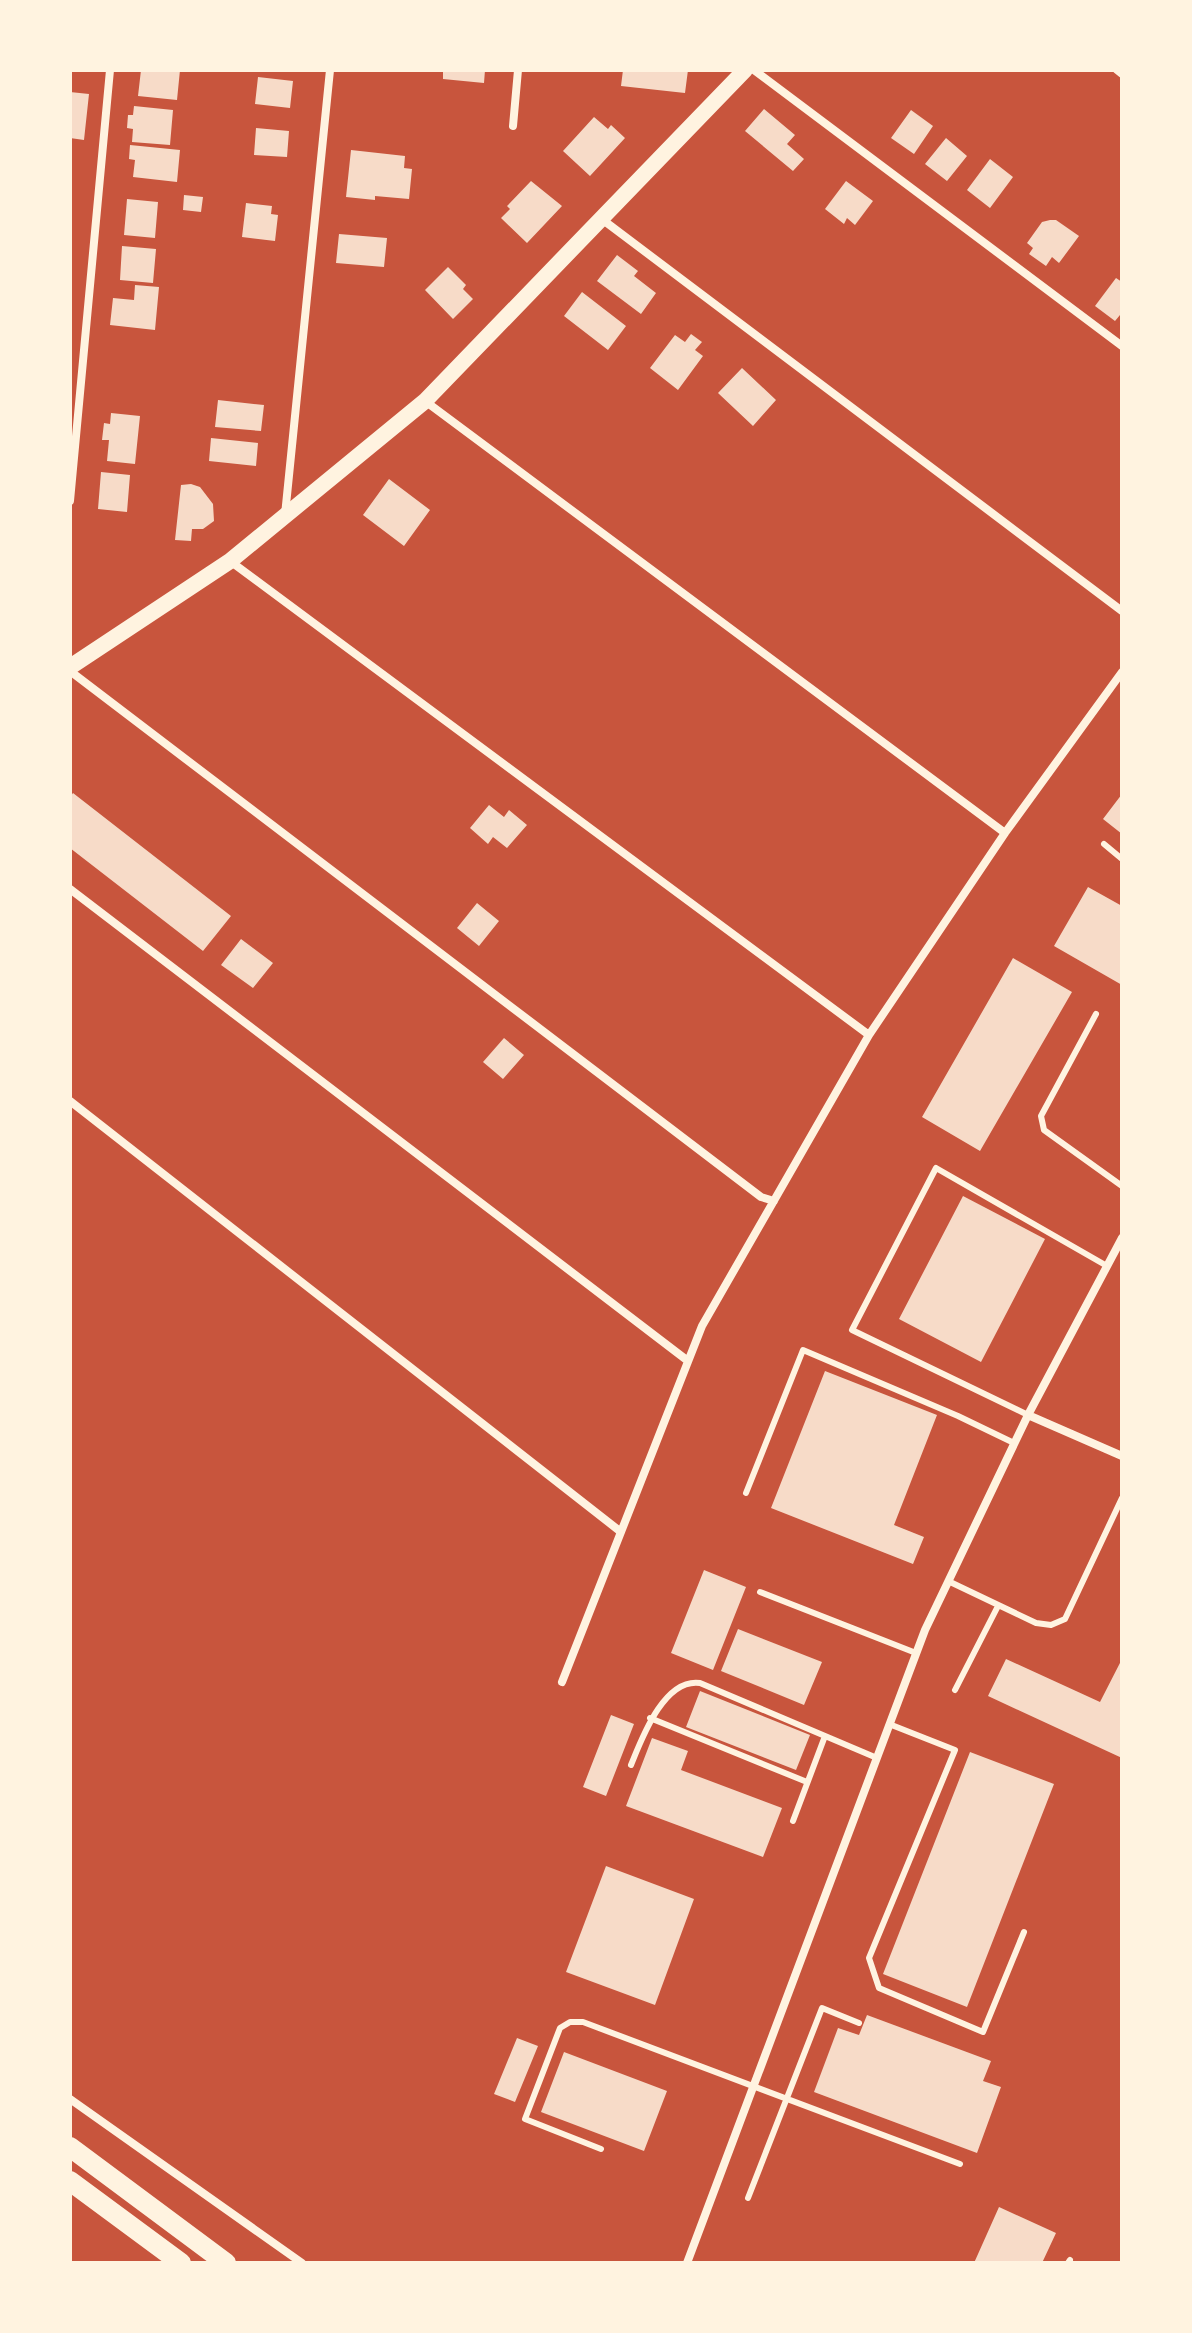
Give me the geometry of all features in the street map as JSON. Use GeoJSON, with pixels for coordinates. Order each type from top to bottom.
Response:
{"type":"FeatureCollection","features":[{"type":"Feature","properties":{"kind":"highway"},"geometry":{"type":"LineString","coordinates":[[70,2147],[226,2263]]}},
{"type":"Feature","properties":{"kind":"highway"},"geometry":{"type":"LineString","coordinates":[[70,2181],[181,2263]]}},
{"type":"Feature","properties":{"kind":"main road"},"geometry":{"type":"LineString","coordinates":[[70,669],[230,561],[425,401],[745,70]]}},
{"type":"Feature","properties":{"kind":"street"},"geometry":{"type":"LineString","coordinates":[[70,501],[110,70]]}},
{"type":"Feature","properties":{"kind":"street"},"geometry":{"type":"LineString","coordinates":[[285,516],[330,70]]}},
{"type":"Feature","properties":{"kind":"street"},"geometry":{"type":"LineString","coordinates":[[513,126],[518,70]]}},
{"type":"Feature","properties":{"kind":"street"},"geometry":{"type":"LineString","coordinates":[[754,70],[1122,346]]}},
{"type":"Feature","properties":{"kind":"street"},"geometry":{"type":"LineString","coordinates":[[1117,70],[1122,74]]}},
{"type":"Feature","properties":{"kind":"street"},"geometry":{"type":"LineString","coordinates":[[603,220],[1122,611]]}},
{"type":"Feature","properties":{"kind":"street"},"geometry":{"type":"LineString","coordinates":[[425,401],[1005,833]]}},
{"type":"Feature","properties":{"kind":"street"},"geometry":{"type":"LineString","coordinates":[[230,561],[869,1035]]}},
{"type":"Feature","properties":{"kind":"street"},"geometry":{"type":"LineString","coordinates":[[70,669],[761,1197],[774,1201]]}},
{"type":"Feature","properties":{"kind":"street"},"geometry":{"type":"LineString","coordinates":[[562,1682],[702,1326],[869,1035],[1005,833],[1122,672]]}},
{"type":"Feature","properties":{"kind":"street"},"geometry":{"type":"LineString","coordinates":[[70,889],[688,1361]]}},
{"type":"Feature","properties":{"kind":"street"},"geometry":{"type":"LineString","coordinates":[[70,1101],[621,1532]]}},
{"type":"Feature","properties":{"kind":"street"},"geometry":{"type":"LineString","coordinates":[[687,2263],[916,1653],[1014,1443],[1122,1238]]}},
{"type":"Feature","properties":{"kind":"street"},"geometry":{"type":"LineString","coordinates":[[1028,1415],[1122,1456]]}},
{"type":"Feature","properties":{"kind":"street"},"geometry":{"type":"LineString","coordinates":[[70,2099],[302,2263]]}},
{"type":"Feature","properties":{"kind":"lane"},"geometry":{"type":"LineString","coordinates":[[1104,844],[1122,859]]}},
{"type":"Feature","properties":{"kind":"lane"},"geometry":{"type":"LineString","coordinates":[[1096,1014],[1041,1116],[1044,1130],[1122,1186]]}},
{"type":"Feature","properties":{"kind":"lane"},"geometry":{"type":"LineString","coordinates":[[1028,1415],[852,1330],[936,1168],[1107,1266]]}},
{"type":"Feature","properties":{"kind":"lane"},"geometry":{"type":"LineString","coordinates":[[746,1493],[803,1350],[1014,1443]]}},
{"type":"Feature","properties":{"kind":"lane"},"geometry":{"type":"LineString","coordinates":[[948,1581],[1036,1623],[1051,1625],[1065,1619],[1122,1498]]}},
{"type":"Feature","properties":{"kind":"lane"},"geometry":{"type":"LineString","coordinates":[[760,1592],[916,1653]]}},
{"type":"Feature","properties":{"kind":"lane"},"geometry":{"type":"LineString","coordinates":[[955,1690],[998,1606]]}},
{"type":"Feature","properties":{"kind":"lane"},"geometry":{"type":"LineString","coordinates":[[631,1765],[650,1718],[689,1681],[877,1758]]}},
{"type":"Feature","properties":{"kind":"lane"},"geometry":{"type":"LineString","coordinates":[[650,1718],[807,1782]]}},
{"type":"Feature","properties":{"kind":"lane"},"geometry":{"type":"LineString","coordinates":[[889,1724],[955,1750],[869,1958],[879,1988],[983,2032],[1024,1932]]}},
{"type":"Feature","properties":{"kind":"lane"},"geometry":{"type":"LineString","coordinates":[[793,1821],[825,1736]]}},
{"type":"Feature","properties":{"kind":"lane"},"geometry":{"type":"LineString","coordinates":[[748,2198],[822,2008],[859,2023]]}},
{"type":"Feature","properties":{"kind":"lane"},"geometry":{"type":"LineString","coordinates":[[601,2149],[525,2119],[560,2028],[570,2022],[583,2022],[960,2164]]}},
{"type":"Feature","properties":{"kind":"building"},"geometry":{"type":"Polygon","coordinates":[[[141,70],[180,70],[177,100],[138,96],[141,70]]]}},
{"type":"Feature","properties":{"kind":"building"},"geometry":{"type":"Polygon","coordinates":[[[443,70],[485,70],[484,83],[443,79],[443,70]]]}},
{"type":"Feature","properties":{"kind":"building"},"geometry":{"type":"Polygon","coordinates":[[[623,70],[688,70],[685,93],[621,86],[623,70]]]}},
{"type":"Feature","properties":{"kind":"building"},"geometry":{"type":"Polygon","coordinates":[[[258,77],[293,81],[290,108],[255,104],[258,77]]]}},
{"type":"Feature","properties":{"kind":"building"},"geometry":{"type":"Polygon","coordinates":[[[70,92],[89,94],[84,140],[70,138],[70,92]]]}},
{"type":"Feature","properties":{"kind":"building"},"geometry":{"type":"Polygon","coordinates":[[[134,106],[173,110],[170,145],[132,142],[133,129],[127,128],[128,115],[133,115],[134,106]]]}},
{"type":"Feature","properties":{"kind":"building"},"geometry":{"type":"Polygon","coordinates":[[[764,109],[795,135],[787,144],[804,159],[793,171],[745,131],[764,109]]]}},
{"type":"Feature","properties":{"kind":"building"},"geometry":{"type":"Polygon","coordinates":[[[911,110],[933,126],[914,154],[891,138],[911,110]]]}},
{"type":"Feature","properties":{"kind":"building"},"geometry":{"type":"Polygon","coordinates":[[[594,117],[608,129],[611,125],[625,138],[590,176],[563,151],[594,117]]]}},
{"type":"Feature","properties":{"kind":"building"},"geometry":{"type":"Polygon","coordinates":[[[256,128],[289,131],[287,157],[254,155],[256,128]]]}},
{"type":"Feature","properties":{"kind":"building"},"geometry":{"type":"Polygon","coordinates":[[[946,138],[967,156],[947,181],[925,164],[946,138]]]}},
{"type":"Feature","properties":{"kind":"building"},"geometry":{"type":"Polygon","coordinates":[[[130,145],[180,150],[177,182],[133,177],[135,160],[129,159],[130,145]]]}},
{"type":"Feature","properties":{"kind":"building"},"geometry":{"type":"Polygon","coordinates":[[[351,150],[405,156],[404,168],[412,169],[409,199],[346,197],[351,150]]]}},
{"type":"Feature","properties":{"kind":"building"},"geometry":{"type":"Polygon","coordinates":[[[990,159],[1013,177],[990,208],[967,190],[990,159]]]}},
{"type":"Feature","properties":{"kind":"building"},"geometry":{"type":"Polygon","coordinates":[[[531,181],[562,206],[527,243],[501,218],[510,209],[507,206],[531,181]]]}},
{"type":"Feature","properties":{"kind":"building"},"geometry":{"type":"Polygon","coordinates":[[[846,181],[873,201],[855,225],[847,218],[844,224],[825,209],[846,181]]]}},
{"type":"Feature","properties":{"kind":"building"},"geometry":{"type":"Polygon","coordinates":[[[184,195],[203,197],[201,212],[183,210],[184,195]]]}},
{"type":"Feature","properties":{"kind":"building"},"geometry":{"type":"Polygon","coordinates":[[[127,199],[158,202],[155,238],[124,235],[127,199]]]}},
{"type":"Feature","properties":{"kind":"building"},"geometry":{"type":"Polygon","coordinates":[[[246,203],[272,206],[271,214],[278,215],[275,241],[242,237],[246,203]]]}},
{"type":"Feature","properties":{"kind":"building"},"geometry":{"type":"Polygon","coordinates":[[[1056,220],[1079,236],[1059,263],[1052,257],[1046,266],[1029,254],[1033,248],[1027,243],[1042,222],[1056,220]]]}},
{"type":"Feature","properties":{"kind":"building"},"geometry":{"type":"Polygon","coordinates":[[[339,234],[387,238],[384,267],[336,263],[339,234]]]}},
{"type":"Feature","properties":{"kind":"building"},"geometry":{"type":"Polygon","coordinates":[[[122,246],[156,249],[153,283],[120,280],[122,246]]]}},
{"type":"Feature","properties":{"kind":"building"},"geometry":{"type":"Polygon","coordinates":[[[617,255],[638,271],[634,276],[656,293],[641,314],[597,281],[617,255]]]}},
{"type":"Feature","properties":{"kind":"building"},"geometry":{"type":"Polygon","coordinates":[[[448,267],[466,285],[463,289],[473,299],[453,319],[425,290],[448,267]]]}},
{"type":"Feature","properties":{"kind":"building"},"geometry":{"type":"Polygon","coordinates":[[[1116,278],[1122,282],[1122,317],[1120,315],[1115,321],[1095,306],[1116,278]]]}},
{"type":"Feature","properties":{"kind":"building"},"geometry":{"type":"Polygon","coordinates":[[[135,285],[159,287],[155,330],[110,325],[113,298],[134,300],[135,285]]]}},
{"type":"Feature","properties":{"kind":"building"},"geometry":{"type":"Polygon","coordinates":[[[582,292],[626,326],[608,350],[564,316],[582,292]]]}},
{"type":"Feature","properties":{"kind":"building"},"geometry":{"type":"Polygon","coordinates":[[[691,334],[702,342],[695,350],[703,356],[678,390],[650,368],[675,335],[685,342],[691,334]]]}},
{"type":"Feature","properties":{"kind":"building"},"geometry":{"type":"Polygon","coordinates":[[[742,368],[776,400],[753,426],[718,393],[742,368]]]}},
{"type":"Feature","properties":{"kind":"building"},"geometry":{"type":"Polygon","coordinates":[[[218,400],[264,405],[261,431],[215,427],[218,400]]]}},
{"type":"Feature","properties":{"kind":"building"},"geometry":{"type":"Polygon","coordinates":[[[111,413],[140,416],[135,464],[107,461],[109,440],[102,440],[104,423],[110,424],[111,413]]]}},
{"type":"Feature","properties":{"kind":"building"},"geometry":{"type":"Polygon","coordinates":[[[211,438],[258,443],[256,466],[209,461],[211,438]]]}},
{"type":"Feature","properties":{"kind":"building"},"geometry":{"type":"Polygon","coordinates":[[[101,472],[130,475],[127,512],[98,509],[101,472]]]}},
{"type":"Feature","properties":{"kind":"building"},"geometry":{"type":"Polygon","coordinates":[[[389,479],[430,510],[404,546],[363,515],[389,479]]]}},
{"type":"Feature","properties":{"kind":"building"},"geometry":{"type":"Polygon","coordinates":[[[181,485],[200,487],[213,504],[214,521],[203,529],[192,529],[191,541],[175,540],[181,485]]]}},
{"type":"Feature","properties":{"kind":"building"},"geometry":{"type":"Polygon","coordinates":[[[73,793],[231,916],[203,951],[70,848],[70,797],[73,793]]]}},
{"type":"Feature","properties":{"kind":"building"},"geometry":{"type":"Polygon","coordinates":[[[1122,794],[1122,834],[1103,819],[1122,794]]]}},
{"type":"Feature","properties":{"kind":"building"},"geometry":{"type":"Polygon","coordinates":[[[489,805],[504,817],[509,810],[527,825],[507,848],[493,837],[488,844],[470,828],[489,805]]]}},
{"type":"Feature","properties":{"kind":"building"},"geometry":{"type":"Polygon","coordinates":[[[1088,887],[1122,906],[1122,985],[1054,946],[1088,887]]]}},
{"type":"Feature","properties":{"kind":"building"},"geometry":{"type":"Polygon","coordinates":[[[477,903],[499,921],[479,946],[457,928],[477,903]]]}},
{"type":"Feature","properties":{"kind":"building"},"geometry":{"type":"Polygon","coordinates":[[[241,939],[273,963],[253,988],[221,965],[241,939]]]}},
{"type":"Feature","properties":{"kind":"building"},"geometry":{"type":"Polygon","coordinates":[[[1013,958],[1072,992],[980,1151],[922,1117],[1013,958]]]}},
{"type":"Feature","properties":{"kind":"building"},"geometry":{"type":"Polygon","coordinates":[[[504,1038],[524,1055],[503,1079],[483,1062],[504,1038]]]}},
{"type":"Feature","properties":{"kind":"building"},"geometry":{"type":"Polygon","coordinates":[[[963,1196],[1045,1239],[981,1362],[899,1319],[963,1196]]]}},
{"type":"Feature","properties":{"kind":"building"},"geometry":{"type":"Polygon","coordinates":[[[825,1371],[937,1415],[894,1525],[924,1537],[913,1564],[771,1508],[825,1371]]]}},
{"type":"Feature","properties":{"kind":"building"},"geometry":{"type":"Polygon","coordinates":[[[704,1570],[746,1587],[713,1670],[671,1653],[704,1570]]]}},
{"type":"Feature","properties":{"kind":"building"},"geometry":{"type":"Polygon","coordinates":[[[738,1629],[822,1662],[804,1705],[721,1671],[738,1629]]]}},
{"type":"Feature","properties":{"kind":"building"},"geometry":{"type":"Polygon","coordinates":[[[1006,1659],[1100,1702],[1122,1659],[1122,1758],[988,1696],[1006,1659]]]}},
{"type":"Feature","properties":{"kind":"building"},"geometry":{"type":"Polygon","coordinates":[[[700,1691],[810,1735],[796,1770],[686,1727],[700,1691]]]}},
{"type":"Feature","properties":{"kind":"building"},"geometry":{"type":"Polygon","coordinates":[[[611,1715],[634,1724],[606,1796],[583,1787],[611,1715]]]}},
{"type":"Feature","properties":{"kind":"building"},"geometry":{"type":"Polygon","coordinates":[[[652,1738],[688,1751],[681,1770],[782,1808],[763,1857],[626,1806],[652,1738]]]}},
{"type":"Feature","properties":{"kind":"building"},"geometry":{"type":"Polygon","coordinates":[[[970,1752],[1054,1784],[967,2007],[883,1974],[970,1752]]]}},
{"type":"Feature","properties":{"kind":"building"},"geometry":{"type":"Polygon","coordinates":[[[606,1866],[694,1899],[655,2005],[566,1972],[606,1866]]]}},
{"type":"Feature","properties":{"kind":"building"},"geometry":{"type":"Polygon","coordinates":[[[867,2015],[991,2061],[983,2081],[1001,2087],[977,2153],[814,2092],[838,2028],[859,2035],[867,2015]]]}},
{"type":"Feature","properties":{"kind":"building"},"geometry":{"type":"Polygon","coordinates":[[[517,2038],[538,2046],[515,2102],[494,2094],[517,2038]]]}},
{"type":"Feature","properties":{"kind":"building"},"geometry":{"type":"Polygon","coordinates":[[[564,2052],[667,2091],[644,2151],[541,2112],[564,2052]]]}},
{"type":"Feature","properties":{"kind":"building"},"geometry":{"type":"Polygon","coordinates":[[[999,2207],[1056,2233],[1042,2263],[974,2263],[999,2207]]]}}]}
